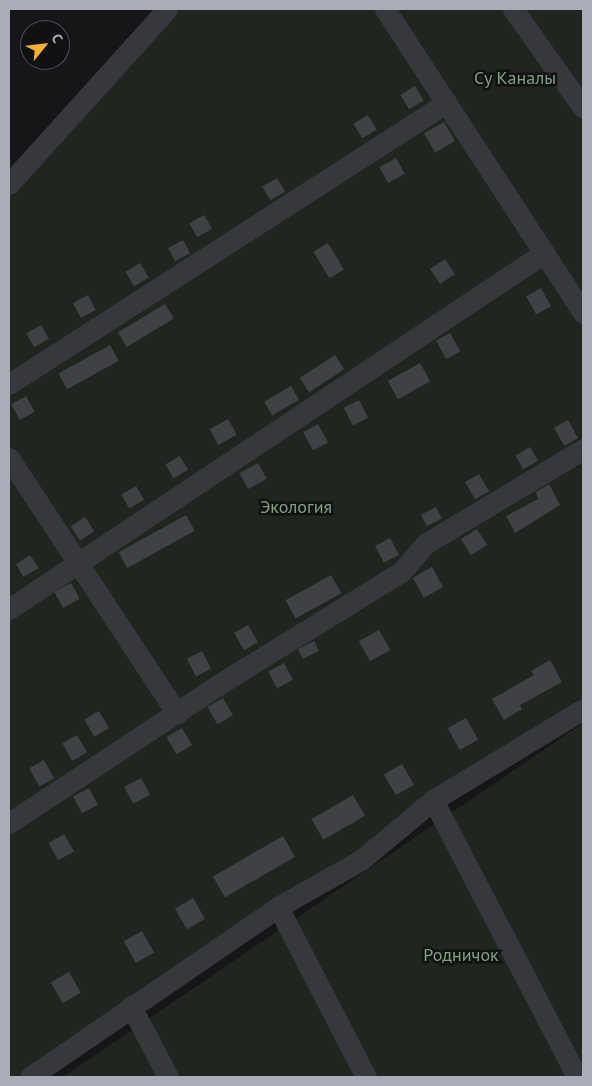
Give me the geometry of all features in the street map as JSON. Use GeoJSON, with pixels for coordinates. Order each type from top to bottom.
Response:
{"type":"FeatureCollection","features":[{"type":"Feature","properties":{"kind":"street"},"geometry":{"type":"LineString","coordinates":[[9,184],[166,9]]}},
{"type":"Feature","properties":{"kind":"street"},"geometry":{"type":"LineString","coordinates":[[385,9],[583,313]]}},
{"type":"Feature","properties":{"kind":"street"},"geometry":{"type":"LineString","coordinates":[[513,9],[583,108]]}},
{"type":"Feature","properties":{"kind":"street"},"geometry":{"type":"LineString","coordinates":[[9,384],[446,103]]}},
{"type":"Feature","properties":{"kind":"street"},"geometry":{"type":"LineString","coordinates":[[9,609],[544,253]]}},
{"type":"Feature","properties":{"kind":"street"},"geometry":{"type":"LineString","coordinates":[[9,823],[401,572],[425,544],[583,449]]}},
{"type":"Feature","properties":{"kind":"street"},"geometry":{"type":"LineString","coordinates":[[9,458],[79,561],[177,714]]}},
{"type":"Feature","properties":{"kind":"street"},"geometry":{"type":"LineString","coordinates":[[30,1077],[130,1006],[278,907],[361,860],[433,800],[583,709]]}},
{"type":"Feature","properties":{"kind":"street"},"geometry":{"type":"LineString","coordinates":[[433,800],[577,1077]]}},
{"type":"Feature","properties":{"kind":"street"},"geometry":{"type":"LineString","coordinates":[[278,907],[366,1077]]}},
{"type":"Feature","properties":{"kind":"street"},"geometry":{"type":"LineString","coordinates":[[130,1006],[168,1077]]}},
{"type":"Feature","properties":{"kind":"green space","name":"Экология"},"geometry":{"type":"Polygon","coordinates":[[[177,9],[583,9],[583,709],[482,784],[410,826],[39,1077],[9,1077],[9,196],[177,9]]]}},
{"type":"Feature","properties":{"kind":"green space","name":"Родничок"},"geometry":{"type":"Polygon","coordinates":[[[583,723],[583,1077],[63,1077],[501,779],[583,723]]]}},
{"type":"Feature","properties":{"kind":"building"},"geometry":{"type":"Polygon","coordinates":[[[415,86],[424,101],[409,109],[400,95],[415,86]]]}},
{"type":"Feature","properties":{"kind":"building"},"geometry":{"type":"Polygon","coordinates":[[[368,115],[377,130],[362,138],[353,124],[368,115]]]}},
{"type":"Feature","properties":{"kind":"building"},"geometry":{"type":"Polygon","coordinates":[[[444,122],[455,141],[435,153],[424,134],[444,122]]]}},
{"type":"Feature","properties":{"kind":"building"},"geometry":{"type":"Polygon","coordinates":[[[396,158],[405,174],[388,183],[379,167],[396,158]]]}},
{"type":"Feature","properties":{"kind":"building"},"geometry":{"type":"Polygon","coordinates":[[[277,178],[285,192],[270,200],[262,186],[277,178]]]}},
{"type":"Feature","properties":{"kind":"building"},"geometry":{"type":"Polygon","coordinates":[[[204,215],[212,229],[197,237],[189,224],[204,215]]]}},
{"type":"Feature","properties":{"kind":"building"},"geometry":{"type":"Polygon","coordinates":[[[183,240],[190,253],[175,261],[168,248],[183,240]]]}},
{"type":"Feature","properties":{"kind":"building"},"geometry":{"type":"Polygon","coordinates":[[[328,243],[344,270],[329,278],[313,252],[328,243]]]}},
{"type":"Feature","properties":{"kind":"building"},"geometry":{"type":"Polygon","coordinates":[[[445,259],[455,274],[440,284],[430,269],[445,259]]]}},
{"type":"Feature","properties":{"kind":"building"},"geometry":{"type":"Polygon","coordinates":[[[140,263],[149,278],[134,286],[125,272],[140,263]]]}},
{"type":"Feature","properties":{"kind":"building"},"geometry":{"type":"Polygon","coordinates":[[[541,288],[551,306],[536,315],[526,296],[541,288]]]}},
{"type":"Feature","properties":{"kind":"building"},"geometry":{"type":"Polygon","coordinates":[[[88,295],[96,310],[81,318],[73,303],[88,295]]]}},
{"type":"Feature","properties":{"kind":"building"},"geometry":{"type":"Polygon","coordinates":[[[165,304],[174,319],[127,347],[118,332],[165,304]]]}},
{"type":"Feature","properties":{"kind":"building"},"geometry":{"type":"Polygon","coordinates":[[[41,325],[49,339],[34,347],[26,334],[41,325]]]}},
{"type":"Feature","properties":{"kind":"building"},"geometry":{"type":"Polygon","coordinates":[[[450,333],[460,351],[446,359],[436,341],[450,333]]]}},
{"type":"Feature","properties":{"kind":"building"},"geometry":{"type":"Polygon","coordinates":[[[110,345],[119,361],[67,389],[58,374],[110,345]]]}},
{"type":"Feature","properties":{"kind":"building"},"geometry":{"type":"Polygon","coordinates":[[[335,355],[344,369],[309,392],[300,378],[335,355]]]}},
{"type":"Feature","properties":{"kind":"building"},"geometry":{"type":"Polygon","coordinates":[[[420,363],[430,381],[398,399],[388,381],[420,363]]]}},
{"type":"Feature","properties":{"kind":"building"},"geometry":{"type":"Polygon","coordinates":[[[291,386],[299,400],[272,415],[264,402],[291,386]]]}},
{"type":"Feature","properties":{"kind":"building"},"geometry":{"type":"Polygon","coordinates":[[[26,396],[35,412],[20,420],[11,404],[26,396]]]}},
{"type":"Feature","properties":{"kind":"building"},"geometry":{"type":"Polygon","coordinates":[[[359,400],[368,418],[353,426],[344,408],[359,400]]]}},
{"type":"Feature","properties":{"kind":"building"},"geometry":{"type":"Polygon","coordinates":[[[228,419],[237,435],[218,445],[210,429],[228,419]]]}},
{"type":"Feature","properties":{"kind":"building"},"geometry":{"type":"Polygon","coordinates":[[[568,420],[578,438],[564,446],[554,428],[568,420]]]}},
{"type":"Feature","properties":{"kind":"building"},"geometry":{"type":"Polygon","coordinates":[[[318,424],[328,442],[313,451],[303,432],[318,424]]]}},
{"type":"Feature","properties":{"kind":"building"},"geometry":{"type":"Polygon","coordinates":[[[530,447],[538,461],[523,469],[515,455],[530,447]]]}},
{"type":"Feature","properties":{"kind":"building"},"geometry":{"type":"Polygon","coordinates":[[[180,456],[188,470],[173,478],[165,464],[180,456]]]}},
{"type":"Feature","properties":{"kind":"building"},"geometry":{"type":"Polygon","coordinates":[[[258,463],[267,479],[248,489],[240,473],[258,463]]]}},
{"type":"Feature","properties":{"kind":"building"},"geometry":{"type":"Polygon","coordinates":[[[479,474],[489,491],[475,499],[465,482],[479,474]]]}},
{"type":"Feature","properties":{"kind":"building"},"geometry":{"type":"Polygon","coordinates":[[[549,484],[560,505],[515,533],[506,516],[538,499],[536,492],[549,484]]]}},
{"type":"Feature","properties":{"kind":"building"},"geometry":{"type":"Polygon","coordinates":[[[136,486],[144,500],[129,508],[121,494],[136,486]]]}},
{"type":"Feature","properties":{"kind":"building"},"geometry":{"type":"Polygon","coordinates":[[[436,507],[442,519],[427,526],[421,515],[436,507]]]}},
{"type":"Feature","properties":{"kind":"building"},"geometry":{"type":"Polygon","coordinates":[[[186,515],[195,531],[127,568],[119,552],[186,515]]]}},
{"type":"Feature","properties":{"kind":"building"},"geometry":{"type":"Polygon","coordinates":[[[85,517],[94,531],[80,541],[71,526],[85,517]]]}},
{"type":"Feature","properties":{"kind":"building"},"geometry":{"type":"Polygon","coordinates":[[[477,529],[487,545],[471,555],[461,539],[477,529]]]}},
{"type":"Feature","properties":{"kind":"building"},"geometry":{"type":"Polygon","coordinates":[[[390,538],[399,555],[384,563],[375,546],[390,538]]]}},
{"type":"Feature","properties":{"kind":"building"},"geometry":{"type":"Polygon","coordinates":[[[30,555],[39,568],[23,577],[16,564],[30,555]]]}},
{"type":"Feature","properties":{"kind":"building"},"geometry":{"type":"Polygon","coordinates":[[[432,567],[443,587],[424,598],[413,578],[432,567]]]}},
{"type":"Feature","properties":{"kind":"building"},"geometry":{"type":"Polygon","coordinates":[[[331,575],[341,593],[296,619],[286,600],[331,575]]]}},
{"type":"Feature","properties":{"kind":"building"},"geometry":{"type":"Polygon","coordinates":[[[71,583],[80,599],[63,608],[54,592],[71,583]]]}},
{"type":"Feature","properties":{"kind":"building"},"geometry":{"type":"Polygon","coordinates":[[[248,625],[258,642],[244,650],[234,633],[248,625]]]}},
{"type":"Feature","properties":{"kind":"building"},"geometry":{"type":"Polygon","coordinates":[[[379,630],[390,650],[370,661],[359,641],[379,630]]]}},
{"type":"Feature","properties":{"kind":"building"},"geometry":{"type":"Polygon","coordinates":[[[314,641],[319,651],[303,659],[298,649],[314,641]]]}},
{"type":"Feature","properties":{"kind":"building"},"geometry":{"type":"Polygon","coordinates":[[[202,651],[211,669],[196,677],[187,659],[202,651]]]}},
{"type":"Feature","properties":{"kind":"building"},"geometry":{"type":"Polygon","coordinates":[[[550,660],[562,682],[520,705],[522,709],[504,720],[492,699],[534,675],[531,671],[550,660]]]}},
{"type":"Feature","properties":{"kind":"building"},"geometry":{"type":"Polygon","coordinates":[[[284,663],[293,680],[277,688],[268,671],[284,663]]]}},
{"type":"Feature","properties":{"kind":"building"},"geometry":{"type":"Polygon","coordinates":[[[223,698],[233,715],[217,724],[207,707],[223,698]]]}},
{"type":"Feature","properties":{"kind":"building"},"geometry":{"type":"Polygon","coordinates":[[[99,711],[109,728],[94,737],[84,720],[99,711]]]}},
{"type":"Feature","properties":{"kind":"building"},"geometry":{"type":"Polygon","coordinates":[[[466,718],[478,740],[460,750],[448,728],[466,718]]]}},
{"type":"Feature","properties":{"kind":"building"},"geometry":{"type":"Polygon","coordinates":[[[182,728],[192,745],[176,754],[166,737],[182,728]]]}},
{"type":"Feature","properties":{"kind":"building"},"geometry":{"type":"Polygon","coordinates":[[[77,735],[87,752],[72,761],[62,744],[77,735]]]}},
{"type":"Feature","properties":{"kind":"building"},"geometry":{"type":"Polygon","coordinates":[[[44,760],[54,778],[39,787],[29,768],[44,760]]]}},
{"type":"Feature","properties":{"kind":"building"},"geometry":{"type":"Polygon","coordinates":[[[402,764],[414,785],[396,795],[384,775],[402,764]]]}},
{"type":"Feature","properties":{"kind":"building"},"geometry":{"type":"Polygon","coordinates":[[[141,778],[150,795],[133,804],[124,787],[141,778]]]}},
{"type":"Feature","properties":{"kind":"building"},"geometry":{"type":"Polygon","coordinates":[[[89,788],[98,805],[82,813],[73,796],[89,788]]]}},
{"type":"Feature","properties":{"kind":"building"},"geometry":{"type":"Polygon","coordinates":[[[353,795],[365,816],[323,840],[311,819],[353,795]]]}},
{"type":"Feature","properties":{"kind":"building"},"geometry":{"type":"Polygon","coordinates":[[[64,834],[74,851],[58,860],[48,843],[64,834]]]}},
{"type":"Feature","properties":{"kind":"building"},"geometry":{"type":"Polygon","coordinates":[[[283,836],[295,857],[225,897],[213,876],[283,836]]]}},
{"type":"Feature","properties":{"kind":"building"},"geometry":{"type":"Polygon","coordinates":[[[193,898],[205,919],[187,929],[175,908],[193,898]]]}},
{"type":"Feature","properties":{"kind":"building"},"geometry":{"type":"Polygon","coordinates":[[[142,931],[154,953],[136,963],[124,941],[142,931]]]}},
{"type":"Feature","properties":{"kind":"building"},"geometry":{"type":"Polygon","coordinates":[[[69,972],[81,993],[63,1003],[51,982],[69,972]]]}},
{"type":"Feature","properties":{"kind":"park label","name":"Су Каналы"},"geometry":{"type":"Point","coordinates":[515,78]}}]}
